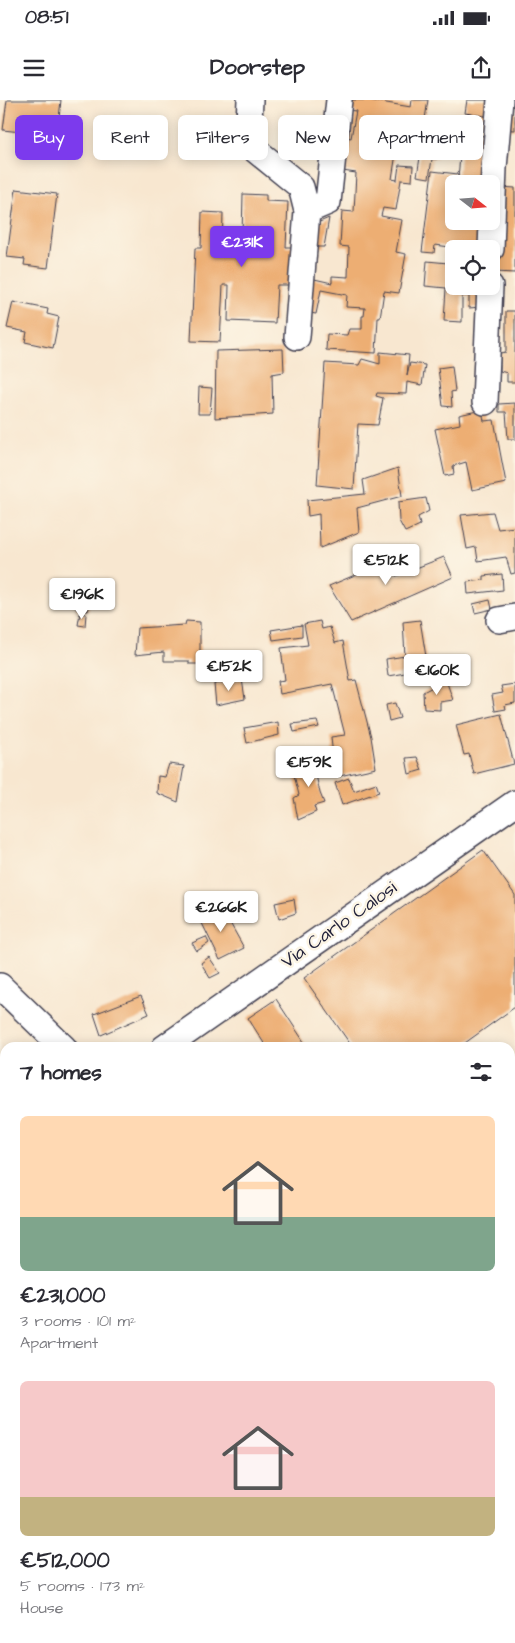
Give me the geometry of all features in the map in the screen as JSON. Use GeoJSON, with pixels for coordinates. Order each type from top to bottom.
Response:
{"type":"FeatureCollection","features":[{"type":"Feature","properties":{"kind":"street"},"geometry":{"type":"LineString","coordinates":[[250,100],[248,144],[301,188],[307,211],[297,337]]}},
{"type":"Feature","properties":{"kind":"street"},"geometry":{"type":"LineString","coordinates":[[307,211],[328,202],[339,100]]}},
{"type":"Feature","properties":{"kind":"street"},"geometry":{"type":"LineString","coordinates":[[491,240],[494,168],[500,100]]}},
{"type":"Feature","properties":{"kind":"street"},"geometry":{"type":"LineString","coordinates":[[485,402],[490,295]]}},
{"type":"Feature","properties":{"kind":"street","name":"Via Carlo Calosi"},"geometry":{"type":"LineString","coordinates":[[173,1042],[515,803]]}},
{"type":"Feature","properties":{"kind":"street"},"geometry":{"type":"LineString","coordinates":[[0,986],[58,1042]]}},
{"type":"Feature","properties":{"kind":"building"},"geometry":{"type":"Polygon","coordinates":[[[7,100],[61,100],[59,115],[15,115],[15,131],[3,130],[7,100]]]}},
{"type":"Feature","properties":{"kind":"building"},"geometry":{"type":"Polygon","coordinates":[[[348,100],[368,100],[411,107],[412,100],[428,100],[426,115],[359,115],[359,160],[395,160],[392,179],[397,180],[399,165],[413,166],[412,181],[401,180],[396,210],[383,208],[381,216],[402,220],[396,252],[406,254],[399,293],[384,291],[380,318],[378,318],[376,353],[326,350],[327,334],[347,335],[349,329],[362,329],[362,316],[364,316],[365,308],[346,307],[347,295],[321,290],[316,314],[304,312],[310,278],[332,283],[332,276],[348,277],[349,247],[340,246],[342,211],[354,212],[356,173],[336,170],[338,160],[349,160],[349,138],[351,138],[356,111],[347,110],[348,100]]]}},
{"type":"Feature","properties":{"kind":"building"},"geometry":{"type":"Polygon","coordinates":[[[467,100],[494,100],[491,117],[465,113],[467,100]]]}},
{"type":"Feature","properties":{"kind":"building"},"geometry":{"type":"Polygon","coordinates":[[[508,100],[515,100],[515,130],[499,129],[508,100]]]}},
{"type":"Feature","properties":{"kind":"building"},"geometry":{"type":"Polygon","coordinates":[[[483,136],[485,136],[483,158],[483,136]]]}},
{"type":"Feature","properties":{"kind":"building"},"geometry":{"type":"Polygon","coordinates":[[[420,160],[432,160],[429,178],[417,176],[420,160]]]}},
{"type":"Feature","properties":{"kind":"building"},"geometry":{"type":"Polygon","coordinates":[[[460,160],[483,160],[481,175],[458,175],[460,160]]]}},
{"type":"Feature","properties":{"kind":"building"},"geometry":{"type":"Polygon","coordinates":[[[432,171],[458,174],[445,175],[445,230],[488,230],[487,240],[445,240],[445,246],[435,245],[434,253],[422,252],[432,171]]]}},
{"type":"Feature","properties":{"kind":"building"},"geometry":{"type":"Polygon","coordinates":[[[500,187],[515,188],[515,273],[500,272],[500,240],[496,240],[497,230],[500,230],[500,187]]]}},
{"type":"Feature","properties":{"kind":"building"},"geometry":{"type":"Polygon","coordinates":[[[16,189],[57,194],[48,268],[24,265],[25,259],[7,257],[16,189]]]}},
{"type":"Feature","properties":{"kind":"building"},"geometry":{"type":"Polygon","coordinates":[[[243,194],[266,195],[266,201],[288,202],[286,247],[298,247],[297,285],[277,285],[275,323],[228,321],[229,285],[223,285],[220,342],[191,341],[195,248],[201,248],[202,212],[223,213],[222,248],[231,248],[231,235],[242,235],[243,194]]]}},
{"type":"Feature","properties":{"kind":"building"},"geometry":{"type":"Polygon","coordinates":[[[329,218],[324,247],[310,247],[310,226],[329,218]]]}},
{"type":"Feature","properties":{"kind":"building"},"geometry":{"type":"Polygon","coordinates":[[[427,261],[445,263],[445,288],[425,286],[427,261]]]}},
{"type":"Feature","properties":{"kind":"building"},"geometry":{"type":"Polygon","coordinates":[[[446,295],[480,295],[481,307],[469,308],[469,296],[462,296],[462,322],[444,321],[446,295]]]}},
{"type":"Feature","properties":{"kind":"building"},"geometry":{"type":"Polygon","coordinates":[[[13,302],[48,309],[47,314],[59,317],[53,348],[25,342],[27,332],[7,328],[13,302]]]}},
{"type":"Feature","properties":{"kind":"building"},"geometry":{"type":"Polygon","coordinates":[[[506,311],[515,311],[515,382],[507,382],[507,373],[500,371],[500,353],[506,352],[506,311]]]}},
{"type":"Feature","properties":{"kind":"building"},"geometry":{"type":"Polygon","coordinates":[[[283,349],[284,372],[272,374],[273,414],[215,418],[216,351],[283,349]]]}},
{"type":"Feature","properties":{"kind":"building"},"geometry":{"type":"Polygon","coordinates":[[[380,352],[409,355],[407,376],[410,363],[425,365],[422,385],[407,382],[406,394],[377,393],[376,396],[383,398],[378,425],[358,424],[354,489],[317,485],[325,363],[359,365],[362,359],[380,364],[380,352]]]}},
{"type":"Feature","properties":{"kind":"building"},"geometry":{"type":"Polygon","coordinates":[[[452,366],[455,391],[451,392],[452,407],[443,406],[438,368],[452,366]]]}},
{"type":"Feature","properties":{"kind":"building"},"geometry":{"type":"Polygon","coordinates":[[[199,387],[212,388],[210,414],[198,414],[199,387]]]}},
{"type":"Feature","properties":{"kind":"building"},"geometry":{"type":"Polygon","coordinates":[[[515,403],[515,439],[508,439],[506,412],[499,412],[499,404],[515,403]]]}},
{"type":"Feature","properties":{"kind":"building"},"geometry":{"type":"Polygon","coordinates":[[[482,410],[484,421],[494,420],[506,483],[472,490],[466,462],[453,466],[454,474],[445,476],[435,429],[460,424],[459,415],[482,410]]]}},
{"type":"Feature","properties":{"kind":"building"},"geometry":{"type":"Polygon","coordinates":[[[398,468],[402,496],[357,508],[359,532],[320,548],[319,514],[308,516],[307,500],[365,494],[363,480],[398,468]]]}},
{"type":"Feature","properties":{"kind":"building"},"geometry":{"type":"Polygon","coordinates":[[[426,498],[429,511],[418,517],[420,525],[405,532],[399,521],[398,502],[426,498]]]}},
{"type":"Feature","properties":{"kind":"building"},"geometry":{"type":"Polygon","coordinates":[[[493,512],[498,529],[515,527],[515,573],[511,574],[506,557],[478,561],[476,547],[467,549],[461,515],[493,512]]]}},
{"type":"Feature","properties":{"kind":"building"},"geometry":{"type":"Polygon","coordinates":[[[391,552],[393,559],[390,562],[396,576],[444,557],[453,577],[351,622],[329,586],[362,572],[391,552]]]}},
{"type":"Feature","properties":{"kind":"building"},"geometry":{"type":"Polygon","coordinates":[[[502,574],[503,590],[468,594],[467,582],[484,580],[484,576],[502,574]]]}},
{"type":"Feature","properties":{"kind":"building"},"geometry":{"type":"Polygon","coordinates":[[[80,594],[91,596],[88,611],[76,609],[80,594]]]}},
{"type":"Feature","properties":{"kind":"building"},"geometry":{"type":"Polygon","coordinates":[[[490,600],[492,609],[475,613],[473,604],[490,600]]]}},
{"type":"Feature","properties":{"kind":"building"},"geometry":{"type":"Polygon","coordinates":[[[80,613],[86,614],[85,626],[78,625],[80,613]]]}},
{"type":"Feature","properties":{"kind":"building"},"geometry":{"type":"Polygon","coordinates":[[[420,620],[428,669],[388,676],[386,659],[405,656],[403,622],[420,620]]]}},
{"type":"Feature","properties":{"kind":"building"},"geometry":{"type":"Polygon","coordinates":[[[186,621],[200,622],[200,664],[189,664],[189,661],[164,661],[164,652],[135,655],[137,628],[185,625],[186,621]]]}},
{"type":"Feature","properties":{"kind":"building"},"geometry":{"type":"Polygon","coordinates":[[[320,621],[322,629],[330,627],[335,643],[343,641],[350,681],[356,680],[371,737],[376,768],[335,777],[331,737],[345,735],[332,684],[280,694],[278,681],[285,680],[281,648],[308,645],[304,624],[320,621]]]}},
{"type":"Feature","properties":{"kind":"building"},"geometry":{"type":"Polygon","coordinates":[[[302,625],[302,636],[273,640],[271,630],[302,625]]]}},
{"type":"Feature","properties":{"kind":"building"},"geometry":{"type":"Polygon","coordinates":[[[242,679],[245,699],[216,705],[214,684],[242,679]]]}},
{"type":"Feature","properties":{"kind":"building"},"geometry":{"type":"Polygon","coordinates":[[[446,680],[453,700],[440,702],[440,710],[424,709],[423,692],[446,680]]]}},
{"type":"Feature","properties":{"kind":"building"},"geometry":{"type":"Polygon","coordinates":[[[515,684],[515,703],[505,705],[506,709],[495,711],[492,695],[503,693],[501,686],[515,684]]]}},
{"type":"Feature","properties":{"kind":"building"},"geometry":{"type":"Polygon","coordinates":[[[395,703],[400,718],[389,721],[386,705],[395,703]]]}},
{"type":"Feature","properties":{"kind":"building"},"geometry":{"type":"Polygon","coordinates":[[[501,714],[514,764],[474,774],[469,754],[464,755],[456,725],[501,714]]]}},
{"type":"Feature","properties":{"kind":"building"},"geometry":{"type":"Polygon","coordinates":[[[317,721],[319,727],[294,732],[292,724],[317,721]]]}},
{"type":"Feature","properties":{"kind":"building"},"geometry":{"type":"Polygon","coordinates":[[[278,722],[279,735],[247,743],[244,728],[278,722]]]}},
{"type":"Feature","properties":{"kind":"building"},"geometry":{"type":"Polygon","coordinates":[[[417,757],[422,770],[409,774],[406,758],[417,757]]]}},
{"type":"Feature","properties":{"kind":"building"},"geometry":{"type":"Polygon","coordinates":[[[324,759],[326,773],[316,775],[324,803],[314,806],[316,812],[298,820],[294,798],[299,795],[293,771],[307,769],[307,762],[324,759]]]}},
{"type":"Feature","properties":{"kind":"building"},"geometry":{"type":"Polygon","coordinates":[[[169,764],[184,766],[178,802],[157,793],[158,776],[165,777],[169,764]]]}},
{"type":"Feature","properties":{"kind":"building"},"geometry":{"type":"Polygon","coordinates":[[[349,778],[354,791],[376,783],[379,792],[342,805],[335,783],[349,778]]]}},
{"type":"Feature","properties":{"kind":"building"},"geometry":{"type":"Polygon","coordinates":[[[483,850],[515,895],[515,1007],[466,1042],[349,1042],[304,978],[483,850]]]}},
{"type":"Feature","properties":{"kind":"building"},"geometry":{"type":"Polygon","coordinates":[[[294,899],[296,913],[279,919],[275,903],[294,899]]]}},
{"type":"Feature","properties":{"kind":"building"},"geometry":{"type":"Polygon","coordinates":[[[220,905],[244,948],[220,960],[199,917],[220,905]]]}},
{"type":"Feature","properties":{"kind":"building"},"geometry":{"type":"Polygon","coordinates":[[[206,937],[209,943],[197,951],[192,943],[206,937]]]}},
{"type":"Feature","properties":{"kind":"building"},"geometry":{"type":"Polygon","coordinates":[[[209,957],[220,973],[210,978],[201,963],[209,957]]]}},
{"type":"Feature","properties":{"kind":"building"},"geometry":{"type":"Polygon","coordinates":[[[141,996],[149,1014],[101,1035],[94,1014],[141,996]]]}},
{"type":"Feature","properties":{"kind":"building"},"geometry":{"type":"Polygon","coordinates":[[[276,999],[304,1042],[263,1042],[248,1018],[276,999]]]}}]}
